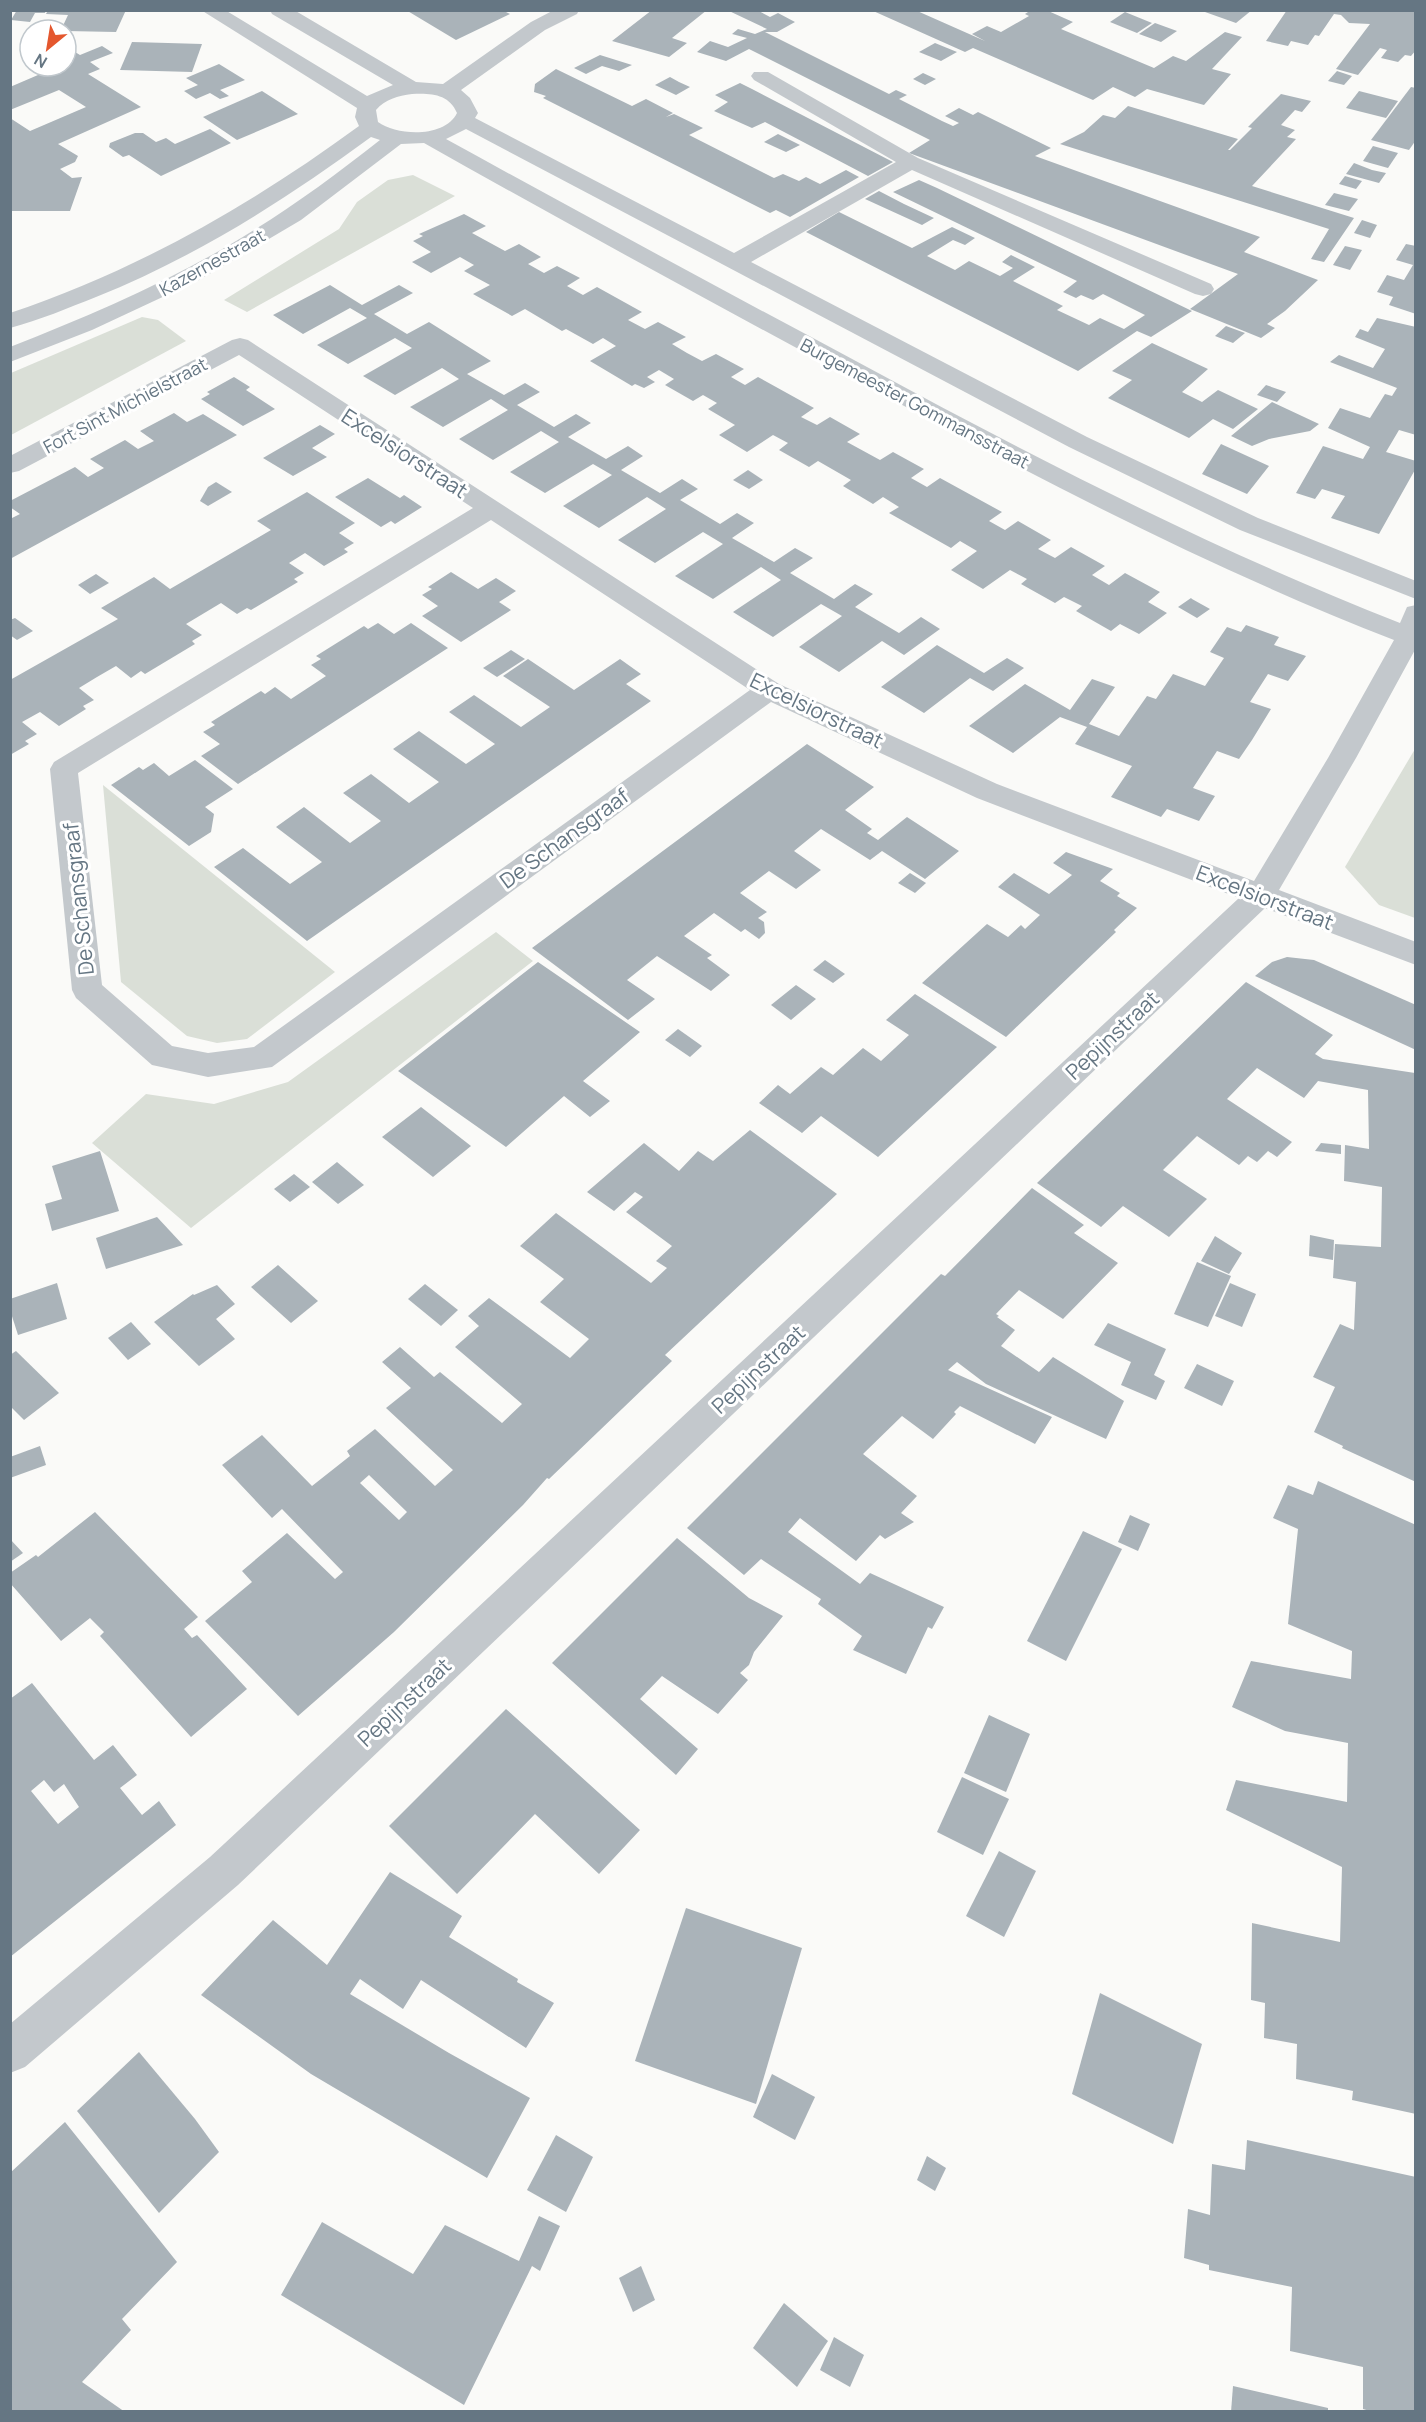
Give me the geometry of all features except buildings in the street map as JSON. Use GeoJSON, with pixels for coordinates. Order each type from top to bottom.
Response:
{"type":"FeatureCollection","features":[{"type":"Feature","properties":{"kind":"street"},"geometry":{"type":"LineString","coordinates":[[210,10],[370,117],[396,138],[430,138],[451,131],[467,115],[466,105],[456,95],[412,88],[279,10]]}},
{"type":"Feature","properties":{"kind":"street"},"geometry":{"type":"LineString","coordinates":[[447,92],[538,26],[570,10]]}},
{"type":"Feature","properties":{"kind":"street"},"geometry":{"type":"LineString","coordinates":[[761,76],[911,162],[1203,289]]}},
{"type":"Feature","properties":{"kind":"street","name":"Kazernestraat"},"geometry":{"type":"LineString","coordinates":[[19,318],[115,280],[212,233],[301,178],[370,117],[384,94],[412,88]]}},
{"type":"Feature","properties":{"kind":"street","name":"Burgemeester Gommansstraat"},"geometry":{"type":"LineString","coordinates":[[464,120],[1078,442],[1249,524],[1416,591]]}},
{"type":"Feature","properties":{"kind":"street","name":"Kazernestraat"},"geometry":{"type":"LineString","coordinates":[[10,355],[144,300],[258,237],[329,189],[396,138]]}},
{"type":"Feature","properties":{"kind":"street","name":"Burgemeester Gommansstraat"},"geometry":{"type":"LineString","coordinates":[[430,138],[1040,471],[1217,556],[1413,629]]}},
{"type":"Feature","properties":{"kind":"street"},"geometry":{"type":"LineString","coordinates":[[734,262],[911,162]]}},
{"type":"Feature","properties":{"kind":"street"},"geometry":{"type":"LineString","coordinates":[[10,300],[19,318],[54,338]]}},
{"type":"Feature","properties":{"kind":"street","name":"Fort Sint Michielstraat"},"geometry":{"type":"LineString","coordinates":[[10,466],[240,345]]}},
{"type":"Feature","properties":{"kind":"street","name":"Excelsiorstraat"},"geometry":{"type":"LineString","coordinates":[[240,345],[769,690],[987,791],[1416,954]]}},
{"type":"Feature","properties":{"kind":"street","name":"De Schansgraaf"},"geometry":{"type":"LineString","coordinates":[[492,508],[64,770],[87,990],[163,1056],[208,1065],[261,1058],[769,690]]}},
{"type":"Feature","properties":{"kind":"street","name":"Pepijnstraat"},"geometry":{"type":"LineString","coordinates":[[10,2052],[224,1871],[1261,895],[1342,758],[1413,629]]}},
{"type":"Feature","properties":{"kind":"shaded area"},"geometry":{"type":"Polygon","coordinates":[[[413,175],[455,196],[247,312],[224,300],[339,229],[357,202],[388,180],[413,175]]]}},
{"type":"Feature","properties":{"kind":"shaded area"},"geometry":{"type":"Polygon","coordinates":[[[142,317],[158,320],[186,341],[11,435],[11,373],[142,317]]]}},
{"type":"Feature","properties":{"kind":"shaded area"},"geometry":{"type":"Polygon","coordinates":[[[1415,749],[1415,918],[1379,905],[1345,867],[1415,749]]]}},
{"type":"Feature","properties":{"kind":"shaded area"},"geometry":{"type":"Polygon","coordinates":[[[103,785],[335,972],[247,1039],[217,1043],[187,1036],[121,982],[103,785]]]}},
{"type":"Feature","properties":{"kind":"shaded area"},"geometry":{"type":"Polygon","coordinates":[[[496,932],[533,961],[191,1228],[92,1143],[146,1094],[214,1104],[288,1082],[496,932]]]}}]}
